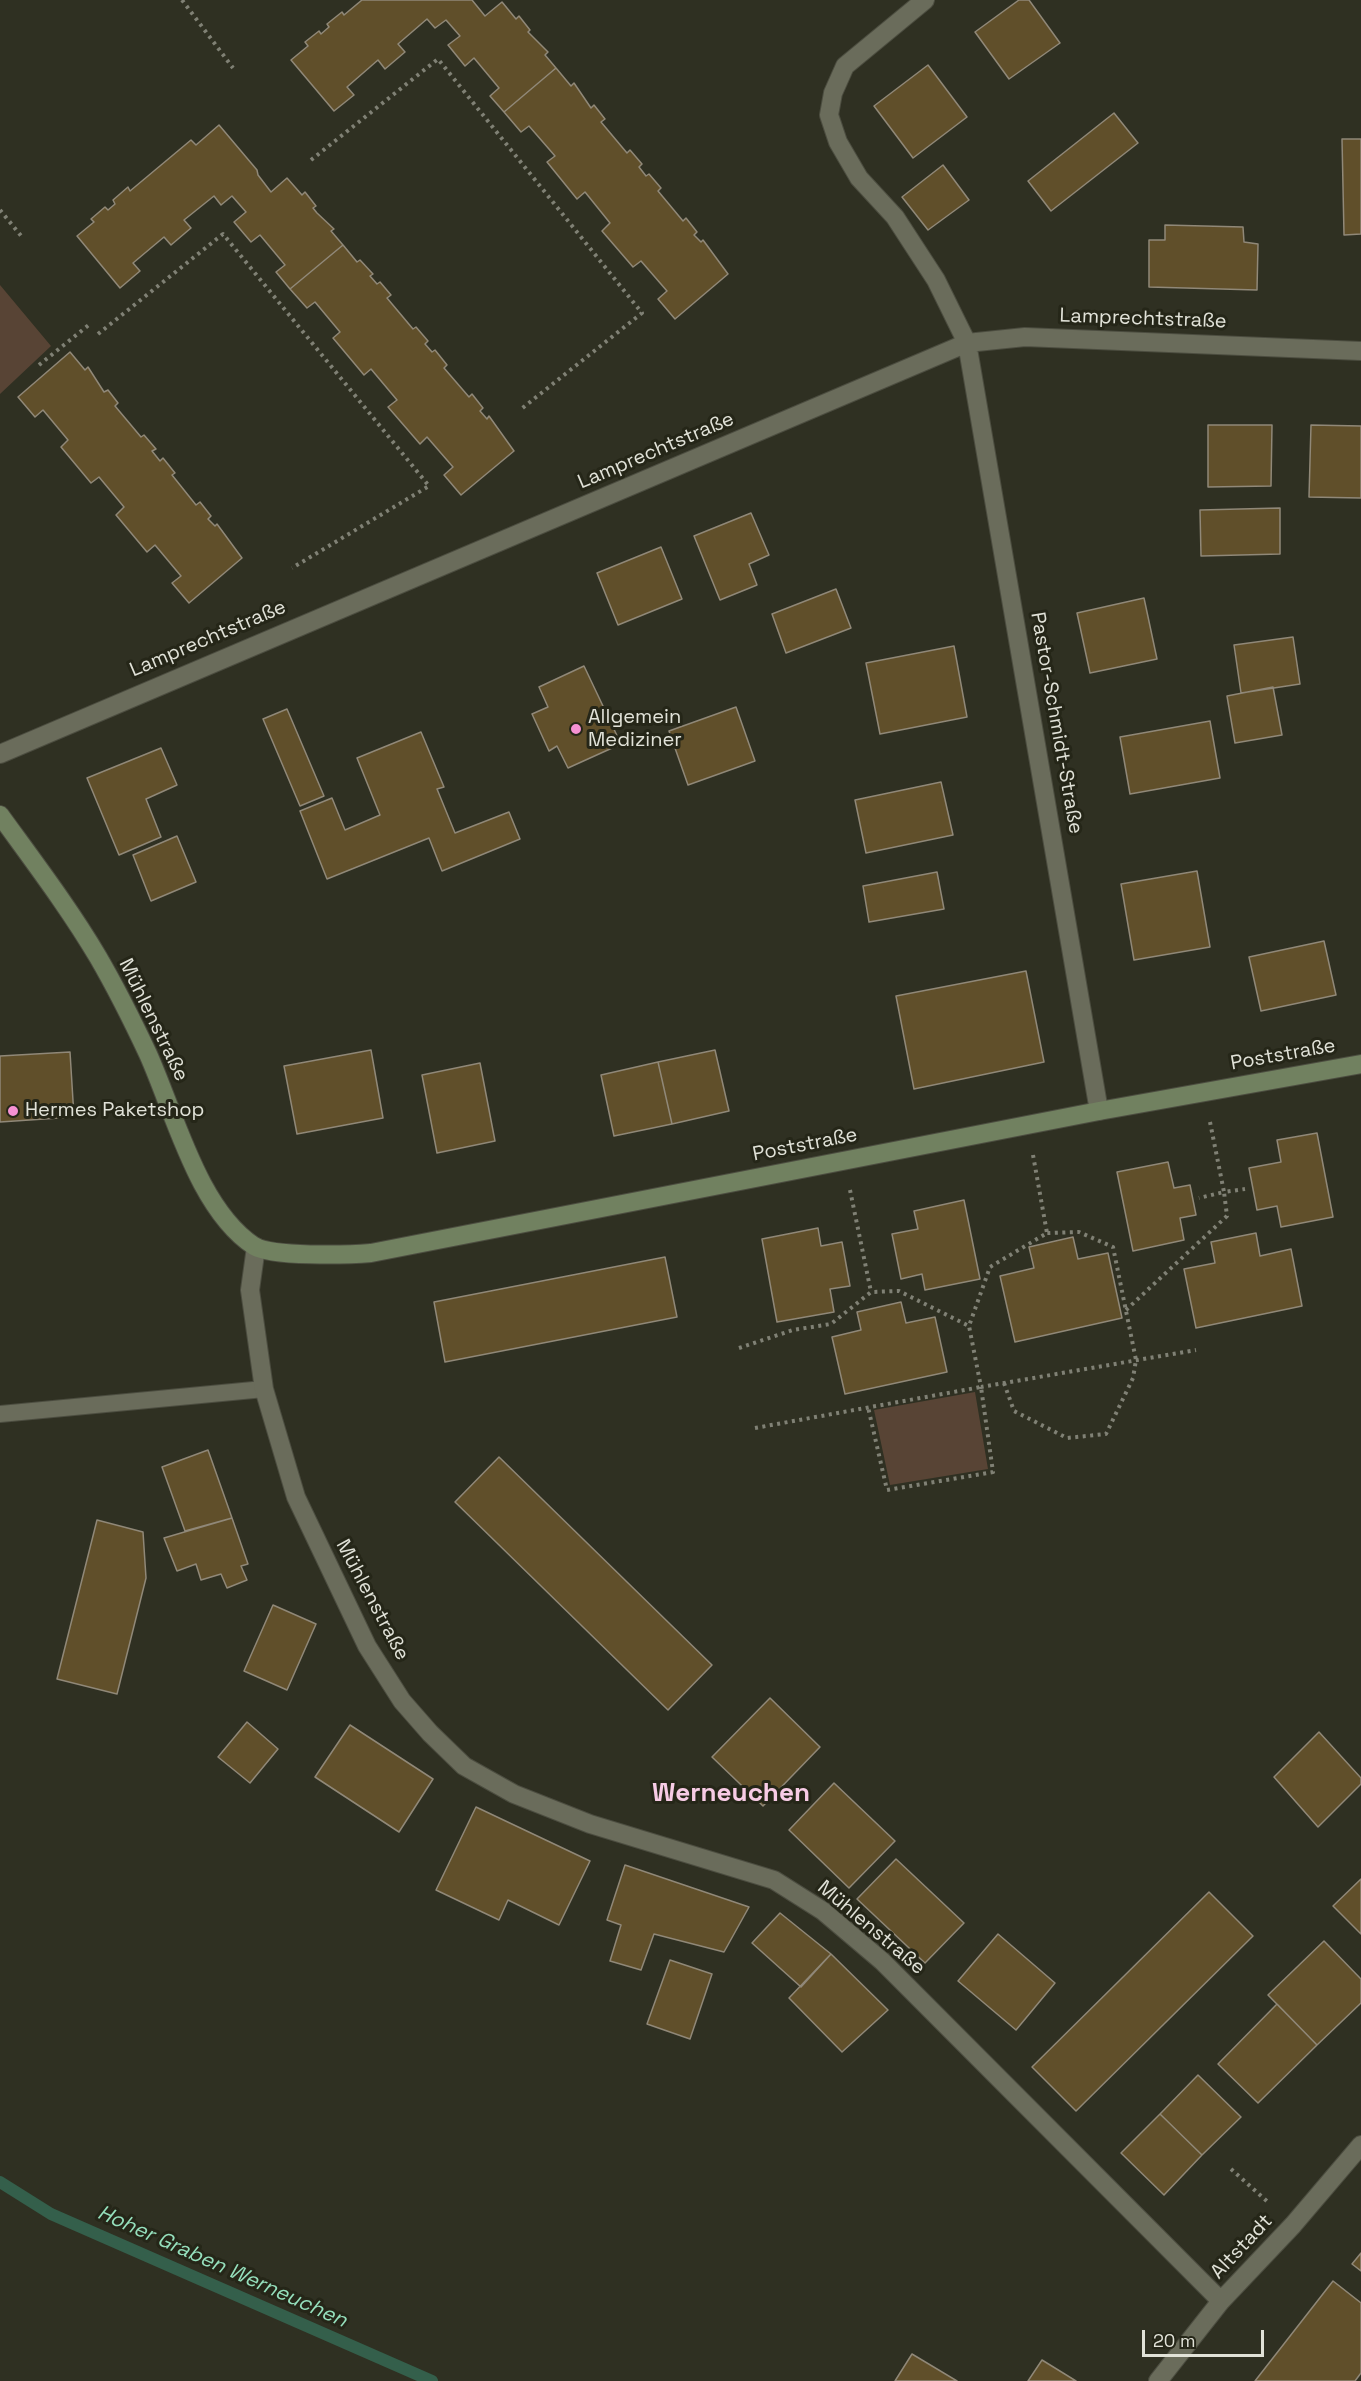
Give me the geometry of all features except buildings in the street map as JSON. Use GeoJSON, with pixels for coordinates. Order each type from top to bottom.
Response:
{"type":"FeatureCollection","features":[{"type":"Feature","properties":{"kind":"main road","name":"Mühlenstraße"},"geometry":{"type":"LineString","coordinates":[[0,815],[45,877],[98,957],[148,1054],[211,1200],[230,1227],[256,1247]]}},
{"type":"Feature","properties":{"kind":"main road","name":"Poststraße"},"geometry":{"type":"LineString","coordinates":[[256,1247],[323,1256],[371,1253],[1098,1111],[1361,1064]]}},
{"type":"Feature","properties":{"kind":"street","name":"Pastor-Schmidt-Straße"},"geometry":{"type":"LineString","coordinates":[[925,0],[845,66],[833,93],[829,115],[838,142],[858,178],[895,217],[936,280],[967,343],[1098,1111]]}},
{"type":"Feature","properties":{"kind":"street","name":"Lamprechtstraße"},"geometry":{"type":"LineString","coordinates":[[0,754],[967,343],[1025,336],[1361,351]]}},
{"type":"Feature","properties":{"kind":"street","name":"Mühlenstraße"},"geometry":{"type":"LineString","coordinates":[[256,1247],[250,1290],[264,1389],[296,1497],[367,1646],[402,1701],[464,1766],[514,1794],[590,1824],[774,1880],[823,1911],[882,1961],[1221,2301]]}},
{"type":"Feature","properties":{"kind":"street","name":"Altstadt"},"geometry":{"type":"LineString","coordinates":[[1158,2381],[1221,2301],[1293,2225],[1361,2145]]}},
{"type":"Feature","properties":{"kind":"lane"},"geometry":{"type":"LineString","coordinates":[[0,1414],[264,1389]]}},
{"type":"Feature","properties":{"kind":"path"},"geometry":{"type":"LineString","coordinates":[[182,0],[233,68]]}},
{"type":"Feature","properties":{"kind":"path"},"geometry":{"type":"LineString","coordinates":[[311,160],[438,58],[642,313],[520,410]]}},
{"type":"Feature","properties":{"kind":"path"},"geometry":{"type":"LineString","coordinates":[[0,210],[22,237]]}},
{"type":"Feature","properties":{"kind":"path"},"geometry":{"type":"LineString","coordinates":[[98,334],[223,234],[429,486],[292,568]]}},
{"type":"Feature","properties":{"kind":"path"},"geometry":{"type":"LineString","coordinates":[[39,365],[90,324]]}},
{"type":"Feature","properties":{"kind":"path"},"geometry":{"type":"LineString","coordinates":[[1126,1311],[1227,1216],[1205,1092]]}},
{"type":"Feature","properties":{"kind":"path"},"geometry":{"type":"LineString","coordinates":[[1027,1125],[1047,1233]]}},
{"type":"Feature","properties":{"kind":"path"},"geometry":{"type":"LineString","coordinates":[[844,1160],[872,1292]]}},
{"type":"Feature","properties":{"kind":"path"},"geometry":{"type":"LineString","coordinates":[[1199,1198],[1245,1189]]}},
{"type":"Feature","properties":{"kind":"path"},"geometry":{"type":"LineString","coordinates":[[868,1407],[887,1490],[993,1472],[981,1387],[969,1326],[990,1267],[1047,1233],[1079,1232],[1113,1247],[1136,1360],[1133,1378],[1106,1434],[1067,1438],[1014,1411],[1004,1383]]}},
{"type":"Feature","properties":{"kind":"path"},"geometry":{"type":"LineString","coordinates":[[739,1348],[793,1330],[831,1324],[872,1292],[899,1291],[969,1326]]}},
{"type":"Feature","properties":{"kind":"path"},"geometry":{"type":"LineString","coordinates":[[755,1428],[1196,1350]]}},
{"type":"Feature","properties":{"kind":"path"},"geometry":{"type":"LineString","coordinates":[[1231,2169],[1293,2225]]}},
{"type":"Feature","properties":{"kind":"shaded area"},"geometry":{"type":"Polygon","coordinates":[[[0,285],[51,346],[0,394],[0,285]]]}},
{"type":"Feature","properties":{"kind":"shaded area"},"geometry":{"type":"Polygon","coordinates":[[[975,1392],[988,1469],[890,1485],[874,1410],[975,1392]]]}},
{"type":"Feature","properties":{"kind":"waterway","name":"Hoher Graben Werneuchen"},"geometry":{"type":"LineString","coordinates":[[0,2182],[51,2214],[432,2381]]}},
{"type":"Feature","properties":{"kind":"place","name":"Allgemein Mediziner"},"geometry":{"type":"Point","coordinates":[576,729]}},
{"type":"Feature","properties":{"kind":"place","name":"Hermes Paketshop"},"geometry":{"type":"Point","coordinates":[13,1111]}},
{"type":"Feature","properties":{"kind":"district","name":"Werneuchen"},"geometry":{"type":"Point","coordinates":[731,1794]}}]}
